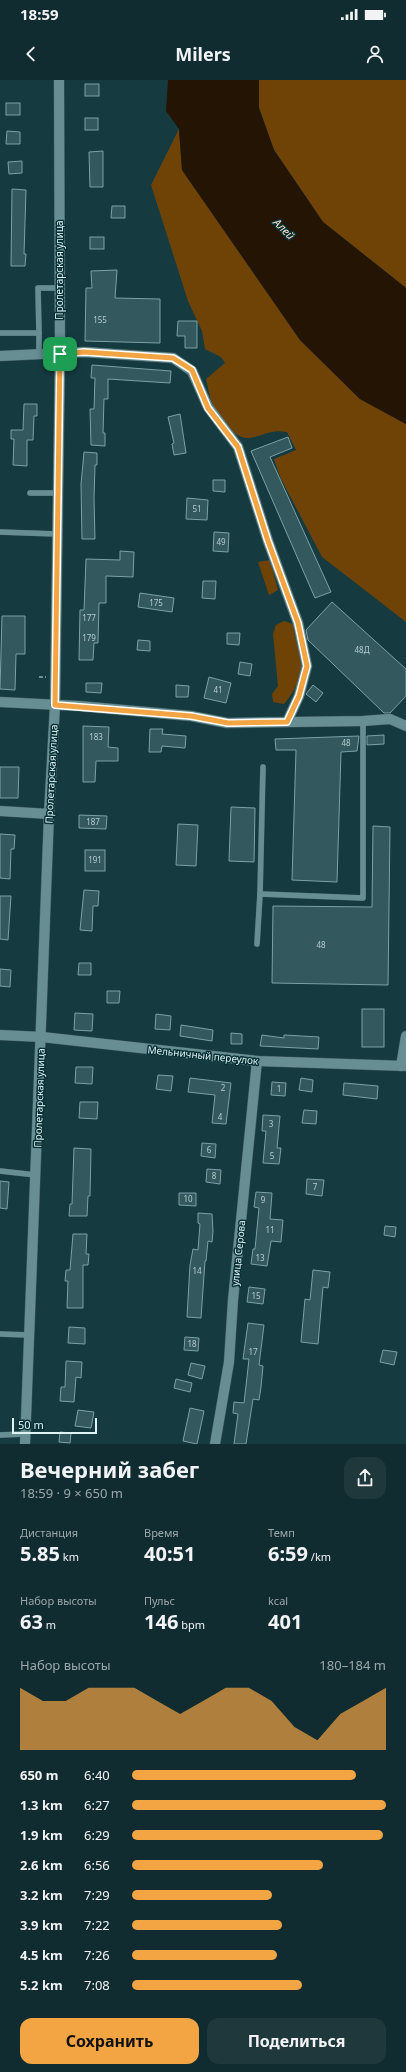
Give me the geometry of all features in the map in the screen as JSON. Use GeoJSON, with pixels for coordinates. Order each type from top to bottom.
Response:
{"type":"FeatureCollection","features":[{"type":"Feature","properties":{"kind":"street","name":"Пролетарская улица"},"geometry":{"type":"LineString","coordinates":[[25,1439],[28,1335],[42,1037],[49,814],[55,705],[56,534],[60,354],[59,80]]}},
{"type":"Feature","properties":{"kind":"street"},"geometry":{"type":"LineString","coordinates":[[0,356],[84,352],[173,358],[192,370],[208,408],[238,447],[268,541],[298,623],[307,666],[299,696],[287,722]]}},
{"type":"Feature","properties":{"kind":"street"},"geometry":{"type":"LineString","coordinates":[[0,702],[191,716],[228,723],[363,721],[390,718],[406,726]]}},
{"type":"Feature","properties":{"kind":"street"},"geometry":{"type":"LineString","coordinates":[[0,811],[49,814]]}},
{"type":"Feature","properties":{"kind":"street","name":"Мельничный переулок"},"geometry":{"type":"LineString","coordinates":[[0,1035],[42,1037],[257,1061],[403,1066]]}},
{"type":"Feature","properties":{"kind":"street"},"geometry":{"type":"LineString","coordinates":[[403,1066],[406,1036]]}},
{"type":"Feature","properties":{"kind":"street","name":"улица Серова"},"geometry":{"type":"LineString","coordinates":[[215,1444],[229,1362],[233,1300],[257,1061]]}},
{"type":"Feature","properties":{"kind":"lane"},"geometry":{"type":"LineString","coordinates":[[39,354],[38,288],[59,288]]}},
{"type":"Feature","properties":{"kind":"lane"},"geometry":{"type":"LineString","coordinates":[[0,333],[38,333]]}},
{"type":"Feature","properties":{"kind":"lane"},"geometry":{"type":"LineString","coordinates":[[30,493],[57,493]]}},
{"type":"Feature","properties":{"kind":"lane"},"geometry":{"type":"LineString","coordinates":[[0,532],[56,534]]}},
{"type":"Feature","properties":{"kind":"lane"},"geometry":{"type":"LineString","coordinates":[[260,894],[363,898],[363,721]]}},
{"type":"Feature","properties":{"kind":"lane"},"geometry":{"type":"LineString","coordinates":[[257,944],[260,894],[263,767]]}},
{"type":"Feature","properties":{"kind":"lane"},"geometry":{"type":"LineString","coordinates":[[0,1171],[36,1175]]}},
{"type":"Feature","properties":{"kind":"lane"},"geometry":{"type":"LineString","coordinates":[[0,1334],[28,1335]]}},
{"type":"Feature","properties":{"kind":"lane"},"geometry":{"type":"LineString","coordinates":[[0,1435],[25,1439]]}},
{"type":"Feature","properties":{"kind":"shaded area"},"geometry":{"type":"Polygon","coordinates":[[[259,80],[406,80],[406,288],[323,222],[274,150],[259,108],[259,80]]]}},
{"type":"Feature","properties":{"kind":"shaded area"},"geometry":{"type":"Polygon","coordinates":[[[179,129],[182,170],[300,340],[360,399],[406,424],[406,622],[322,557],[280,477],[274,459],[296,450],[287,432],[270,432],[248,438],[243,437],[237,435],[221,420],[214,408],[206,379],[225,363],[221,357],[205,349],[202,331],[188,301],[151,185],[179,129]]]}},
{"type":"Feature","properties":{"kind":"shaded area"},"geometry":{"type":"Polygon","coordinates":[[[270,560],[278,590],[269,595],[258,562],[270,560]]]}},
{"type":"Feature","properties":{"kind":"shaded area"},"geometry":{"type":"Polygon","coordinates":[[[284,621],[293,624],[302,662],[298,681],[284,704],[273,702],[272,694],[278,686],[273,634],[276,625],[284,621]]]}},
{"type":"Feature","properties":{"kind":"water","name":"Алей"},"geometry":{"type":"Polygon","coordinates":[[[168,80],[259,80],[259,108],[274,150],[323,222],[406,288],[406,424],[360,399],[300,340],[182,170],[179,129],[166,111],[168,80]]]}},
{"type":"Feature","properties":{"kind":"building"},"geometry":{"type":"Polygon","coordinates":[[[85,84],[99,84],[99,96],[85,96],[85,84]]]}},
{"type":"Feature","properties":{"kind":"building"},"geometry":{"type":"Polygon","coordinates":[[[6,103],[20,103],[20,115],[6,115],[6,103]]]}},
{"type":"Feature","properties":{"kind":"building"},"geometry":{"type":"Polygon","coordinates":[[[85,118],[98,118],[98,130],[85,130],[85,118]]]}},
{"type":"Feature","properties":{"kind":"building"},"geometry":{"type":"Polygon","coordinates":[[[7,131],[20,132],[20,144],[6,144],[7,131]]]}},
{"type":"Feature","properties":{"kind":"building"},"geometry":{"type":"Polygon","coordinates":[[[103,151],[103,187],[90,187],[89,152],[103,151]]]}},
{"type":"Feature","properties":{"kind":"building"},"geometry":{"type":"Polygon","coordinates":[[[22,161],[22,173],[9,174],[8,162],[22,161]]]}},
{"type":"Feature","properties":{"kind":"building"},"geometry":{"type":"Polygon","coordinates":[[[12,189],[26,190],[25,266],[11,266],[12,189]]]}},
{"type":"Feature","properties":{"kind":"building"},"geometry":{"type":"Polygon","coordinates":[[[112,206],[125,206],[125,218],[111,218],[112,206]]]}},
{"type":"Feature","properties":{"kind":"building"},"geometry":{"type":"Polygon","coordinates":[[[90,237],[104,237],[104,249],[90,249],[90,237]]]}},
{"type":"Feature","properties":{"kind":"building"},"geometry":{"type":"Polygon","coordinates":[[[117,270],[115,298],[160,299],[160,343],[85,341],[86,288],[92,288],[91,271],[117,270]]]}},
{"type":"Feature","properties":{"kind":"building"},"geometry":{"type":"Polygon","coordinates":[[[178,321],[197,321],[197,348],[185,348],[185,336],[177,336],[178,321]]]}},
{"type":"Feature","properties":{"kind":"building"},"geometry":{"type":"Polygon","coordinates":[[[92,365],[171,371],[170,383],[108,379],[108,399],[104,399],[103,433],[105,433],[105,446],[91,445],[90,409],[94,409],[95,378],[91,378],[92,365]]]}},
{"type":"Feature","properties":{"kind":"building"},"geometry":{"type":"Polygon","coordinates":[[[24,404],[37,404],[37,416],[34,416],[33,440],[27,440],[27,466],[13,465],[14,439],[11,439],[11,430],[23,430],[24,404]]]}},
{"type":"Feature","properties":{"kind":"building"},"geometry":{"type":"Polygon","coordinates":[[[180,414],[186,453],[174,455],[172,444],[174,443],[168,417],[180,414]]]}},
{"type":"Feature","properties":{"kind":"building"},"geometry":{"type":"Polygon","coordinates":[[[288,437],[292,448],[270,457],[331,592],[315,598],[251,451],[288,437]]]}},
{"type":"Feature","properties":{"kind":"building"},"geometry":{"type":"Polygon","coordinates":[[[84,452],[97,453],[94,498],[95,539],[82,539],[81,484],[84,452]]]}},
{"type":"Feature","properties":{"kind":"building"},"geometry":{"type":"Polygon","coordinates":[[[213,480],[225,480],[225,492],[213,491],[213,480]]]}},
{"type":"Feature","properties":{"kind":"building"},"geometry":{"type":"Polygon","coordinates":[[[187,498],[208,500],[207,520],[186,519],[187,498]]]}},
{"type":"Feature","properties":{"kind":"building"},"geometry":{"type":"Polygon","coordinates":[[[214,532],[229,533],[228,552],[213,551],[214,532]]]}},
{"type":"Feature","properties":{"kind":"building"},"geometry":{"type":"Polygon","coordinates":[[[120,551],[134,552],[133,577],[106,576],[106,603],[99,603],[98,643],[94,643],[93,660],[79,660],[80,610],[84,610],[86,559],[120,560],[120,551]]]}},
{"type":"Feature","properties":{"kind":"building"},"geometry":{"type":"Polygon","coordinates":[[[203,581],[216,581],[215,599],[202,598],[203,581]]]}},
{"type":"Feature","properties":{"kind":"building"},"geometry":{"type":"Polygon","coordinates":[[[140,593],[174,598],[172,612],[138,607],[140,593]]]}},
{"type":"Feature","properties":{"kind":"building"},"geometry":{"type":"Polygon","coordinates":[[[332,602],[406,669],[406,696],[390,713],[384,713],[308,640],[306,630],[332,602]]]}},
{"type":"Feature","properties":{"kind":"building"},"geometry":{"type":"Polygon","coordinates":[[[2,616],[25,616],[25,654],[16,654],[15,690],[0,689],[2,616]]]}},
{"type":"Feature","properties":{"kind":"building"},"geometry":{"type":"Polygon","coordinates":[[[227,633],[240,633],[239,645],[227,644],[227,633]]]}},
{"type":"Feature","properties":{"kind":"building"},"geometry":{"type":"Polygon","coordinates":[[[138,640],[150,641],[150,651],[137,650],[138,640]]]}},
{"type":"Feature","properties":{"kind":"building"},"geometry":{"type":"Polygon","coordinates":[[[240,662],[252,664],[250,676],[238,674],[240,662]]]}},
{"type":"Feature","properties":{"kind":"building"},"geometry":{"type":"Polygon","coordinates":[[[209,677],[231,683],[226,703],[204,698],[209,677]]]}},
{"type":"Feature","properties":{"kind":"building"},"geometry":{"type":"Polygon","coordinates":[[[86,683],[102,683],[101,693],[86,692],[86,683]]]}},
{"type":"Feature","properties":{"kind":"building"},"geometry":{"type":"Polygon","coordinates":[[[176,685],[189,686],[188,697],[176,697],[176,685]]]}},
{"type":"Feature","properties":{"kind":"building"},"geometry":{"type":"Polygon","coordinates":[[[313,685],[323,693],[316,702],[306,694],[313,685]]]}},
{"type":"Feature","properties":{"kind":"building"},"geometry":{"type":"Polygon","coordinates":[[[83,726],[109,727],[108,747],[118,748],[118,761],[96,761],[95,782],[83,782],[83,726]]]}},
{"type":"Feature","properties":{"kind":"building"},"geometry":{"type":"Polygon","coordinates":[[[150,729],[163,729],[162,734],[186,736],[185,748],[162,746],[161,752],[149,752],[150,729]]]}},
{"type":"Feature","properties":{"kind":"building"},"geometry":{"type":"Polygon","coordinates":[[[384,735],[384,744],[367,745],[367,736],[384,735]]]}},
{"type":"Feature","properties":{"kind":"building"},"geometry":{"type":"Polygon","coordinates":[[[359,736],[357,751],[341,752],[337,882],[292,880],[296,750],[276,750],[275,739],[359,736]]]}},
{"type":"Feature","properties":{"kind":"building"},"geometry":{"type":"Polygon","coordinates":[[[0,767],[19,767],[18,798],[0,798],[0,767]]]}},
{"type":"Feature","properties":{"kind":"building"},"geometry":{"type":"Polygon","coordinates":[[[231,807],[255,808],[254,862],[229,861],[231,807]]]}},
{"type":"Feature","properties":{"kind":"building"},"geometry":{"type":"Polygon","coordinates":[[[79,815],[107,816],[106,829],[79,828],[79,815]]]}},
{"type":"Feature","properties":{"kind":"building"},"geometry":{"type":"Polygon","coordinates":[[[178,824],[198,825],[196,866],[176,865],[178,824]]]}},
{"type":"Feature","properties":{"kind":"building"},"geometry":{"type":"Polygon","coordinates":[[[373,826],[390,827],[388,985],[272,983],[273,906],[372,907],[373,826]]]}},
{"type":"Feature","properties":{"kind":"building"},"geometry":{"type":"Polygon","coordinates":[[[0,834],[15,835],[14,849],[11,849],[10,879],[0,878],[0,834]]]}},
{"type":"Feature","properties":{"kind":"building"},"geometry":{"type":"Polygon","coordinates":[[[85,850],[105,850],[105,871],[85,871],[85,850]]]}},
{"type":"Feature","properties":{"kind":"building"},"geometry":{"type":"Polygon","coordinates":[[[84,890],[99,891],[98,906],[93,906],[92,931],[80,930],[84,890]]]}},
{"type":"Feature","properties":{"kind":"building"},"geometry":{"type":"Polygon","coordinates":[[[0,896],[11,896],[8,940],[0,939],[0,896]]]}},
{"type":"Feature","properties":{"kind":"building"},"geometry":{"type":"Polygon","coordinates":[[[79,963],[91,963],[91,975],[78,975],[79,963]]]}},
{"type":"Feature","properties":{"kind":"building"},"geometry":{"type":"Polygon","coordinates":[[[0,969],[11,970],[10,987],[0,986],[0,969]]]}},
{"type":"Feature","properties":{"kind":"building"},"geometry":{"type":"Polygon","coordinates":[[[107,991],[120,991],[119,1003],[107,1003],[107,991]]]}},
{"type":"Feature","properties":{"kind":"building"},"geometry":{"type":"Polygon","coordinates":[[[362,1009],[384,1009],[384,1047],[362,1047],[362,1009]]]}},
{"type":"Feature","properties":{"kind":"building"},"geometry":{"type":"Polygon","coordinates":[[[75,1013],[93,1014],[92,1031],[74,1030],[75,1013]]]}},
{"type":"Feature","properties":{"kind":"building"},"geometry":{"type":"Polygon","coordinates":[[[156,1014],[171,1016],[170,1030],[155,1029],[156,1014]]]}},
{"type":"Feature","properties":{"kind":"building"},"geometry":{"type":"Polygon","coordinates":[[[181,1025],[213,1030],[212,1041],[180,1036],[181,1025]]]}},
{"type":"Feature","properties":{"kind":"building"},"geometry":{"type":"Polygon","coordinates":[[[231,1033],[242,1034],[242,1044],[231,1044],[231,1033]]]}},
{"type":"Feature","properties":{"kind":"building"},"geometry":{"type":"Polygon","coordinates":[[[262,1035],[284,1038],[284,1035],[319,1037],[318,1049],[260,1046],[262,1035]]]}},
{"type":"Feature","properties":{"kind":"building"},"geometry":{"type":"Polygon","coordinates":[[[76,1067],[93,1067],[92,1084],[75,1083],[76,1067]]]}},
{"type":"Feature","properties":{"kind":"building"},"geometry":{"type":"Polygon","coordinates":[[[158,1075],[173,1076],[171,1091],[156,1089],[158,1075]]]}},
{"type":"Feature","properties":{"kind":"building"},"geometry":{"type":"Polygon","coordinates":[[[190,1078],[231,1083],[226,1124],[212,1123],[215,1095],[188,1092],[190,1078]]]}},
{"type":"Feature","properties":{"kind":"building"},"geometry":{"type":"Polygon","coordinates":[[[301,1078],[313,1080],[312,1092],[299,1090],[301,1078]]]}},
{"type":"Feature","properties":{"kind":"building"},"geometry":{"type":"Polygon","coordinates":[[[272,1082],[286,1083],[285,1096],[271,1095],[272,1082]]]}},
{"type":"Feature","properties":{"kind":"building"},"geometry":{"type":"Polygon","coordinates":[[[344,1083],[378,1086],[377,1099],[343,1095],[344,1083]]]}},
{"type":"Feature","properties":{"kind":"building"},"geometry":{"type":"Polygon","coordinates":[[[80,1102],[98,1102],[97,1119],[79,1118],[80,1102]]]}},
{"type":"Feature","properties":{"kind":"building"},"geometry":{"type":"Polygon","coordinates":[[[304,1110],[317,1111],[316,1124],[302,1123],[304,1110]]]}},
{"type":"Feature","properties":{"kind":"building"},"geometry":{"type":"Polygon","coordinates":[[[263,1115],[280,1116],[277,1148],[281,1148],[279,1164],[263,1163],[266,1131],[262,1131],[263,1115]]]}},
{"type":"Feature","properties":{"kind":"building"},"geometry":{"type":"Polygon","coordinates":[[[202,1143],[216,1144],[215,1158],[201,1156],[202,1143]]]}},
{"type":"Feature","properties":{"kind":"building"},"geometry":{"type":"Polygon","coordinates":[[[74,1148],[91,1149],[90,1196],[88,1196],[87,1216],[69,1216],[70,1204],[72,1204],[74,1148]]]}},
{"type":"Feature","properties":{"kind":"building"},"geometry":{"type":"Polygon","coordinates":[[[207,1169],[221,1170],[220,1184],[206,1182],[207,1169]]]}},
{"type":"Feature","properties":{"kind":"building"},"geometry":{"type":"Polygon","coordinates":[[[307,1179],[324,1180],[322,1196],[306,1194],[307,1179]]]}},
{"type":"Feature","properties":{"kind":"building"},"geometry":{"type":"Polygon","coordinates":[[[0,1181],[9,1182],[7,1209],[0,1208],[0,1181]]]}},
{"type":"Feature","properties":{"kind":"building"},"geometry":{"type":"Polygon","coordinates":[[[256,1192],[272,1193],[270,1219],[283,1220],[281,1242],[271,1241],[267,1266],[251,1264],[253,1249],[255,1249],[259,1208],[254,1207],[256,1192]]]}},
{"type":"Feature","properties":{"kind":"building"},"geometry":{"type":"Polygon","coordinates":[[[179,1193],[196,1193],[196,1206],[179,1205],[179,1193]]]}},
{"type":"Feature","properties":{"kind":"building"},"geometry":{"type":"Polygon","coordinates":[[[198,1213],[212,1214],[213,1231],[212,1242],[208,1241],[205,1261],[201,1318],[187,1317],[190,1265],[193,1249],[198,1250],[200,1224],[198,1223],[198,1213]]]}},
{"type":"Feature","properties":{"kind":"building"},"geometry":{"type":"Polygon","coordinates":[[[385,1226],[396,1227],[395,1237],[384,1235],[385,1226]]]}},
{"type":"Feature","properties":{"kind":"building"},"geometry":{"type":"Polygon","coordinates":[[[73,1234],[87,1234],[86,1254],[89,1254],[88,1265],[83,1265],[83,1308],[67,1308],[68,1281],[65,1281],[66,1270],[70,1270],[73,1234]]]}},
{"type":"Feature","properties":{"kind":"building"},"geometry":{"type":"Polygon","coordinates":[[[313,1270],[330,1272],[328,1288],[323,1287],[318,1344],[301,1342],[305,1299],[310,1300],[313,1270]]]}},
{"type":"Feature","properties":{"kind":"building"},"geometry":{"type":"Polygon","coordinates":[[[249,1287],[265,1289],[263,1304],[247,1302],[249,1287]]]}},
{"type":"Feature","properties":{"kind":"building"},"geometry":{"type":"Polygon","coordinates":[[[248,1323],[264,1325],[259,1365],[263,1366],[261,1387],[259,1400],[253,1399],[246,1444],[234,1444],[238,1414],[233,1413],[234,1402],[244,1403],[249,1359],[243,1359],[248,1323]]]}},
{"type":"Feature","properties":{"kind":"building"},"geometry":{"type":"Polygon","coordinates":[[[69,1327],[85,1328],[85,1344],[68,1343],[69,1327]]]}},
{"type":"Feature","properties":{"kind":"building"},"geometry":{"type":"Polygon","coordinates":[[[185,1337],[199,1338],[198,1351],[184,1350],[185,1337]]]}},
{"type":"Feature","properties":{"kind":"building"},"geometry":{"type":"Polygon","coordinates":[[[383,1350],[397,1352],[394,1365],[380,1362],[383,1350]]]}},
{"type":"Feature","properties":{"kind":"building"},"geometry":{"type":"Polygon","coordinates":[[[66,1361],[82,1362],[81,1378],[76,1377],[74,1402],[60,1401],[61,1387],[65,1387],[66,1361]]]}},
{"type":"Feature","properties":{"kind":"building"},"geometry":{"type":"Polygon","coordinates":[[[191,1363],[205,1366],[202,1379],[188,1375],[191,1363]]]}},
{"type":"Feature","properties":{"kind":"building"},"geometry":{"type":"Polygon","coordinates":[[[176,1379],[192,1383],[190,1392],[174,1388],[176,1379]]]}},
{"type":"Feature","properties":{"kind":"building"},"geometry":{"type":"Polygon","coordinates":[[[190,1408],[204,1411],[197,1444],[183,1441],[190,1408]]]}},
{"type":"Feature","properties":{"kind":"building"},"geometry":{"type":"Polygon","coordinates":[[[78,1410],[94,1412],[91,1428],[75,1426],[78,1410]]]}},
{"type":"Feature","properties":{"kind":"building"},"geometry":{"type":"Polygon","coordinates":[[[60,1432],[71,1433],[70,1443],[59,1442],[60,1432]]]}},
{"type":"Feature","properties":{"kind":"route"},"geometry":{"type":"LineString","coordinates":[[84,352],[173,358],[192,370],[208,408],[238,447],[268,541],[298,623],[307,666],[299,696],[287,722],[228,723],[191,716],[55,705],[56,534],[60,354],[84,352]]}}]}
